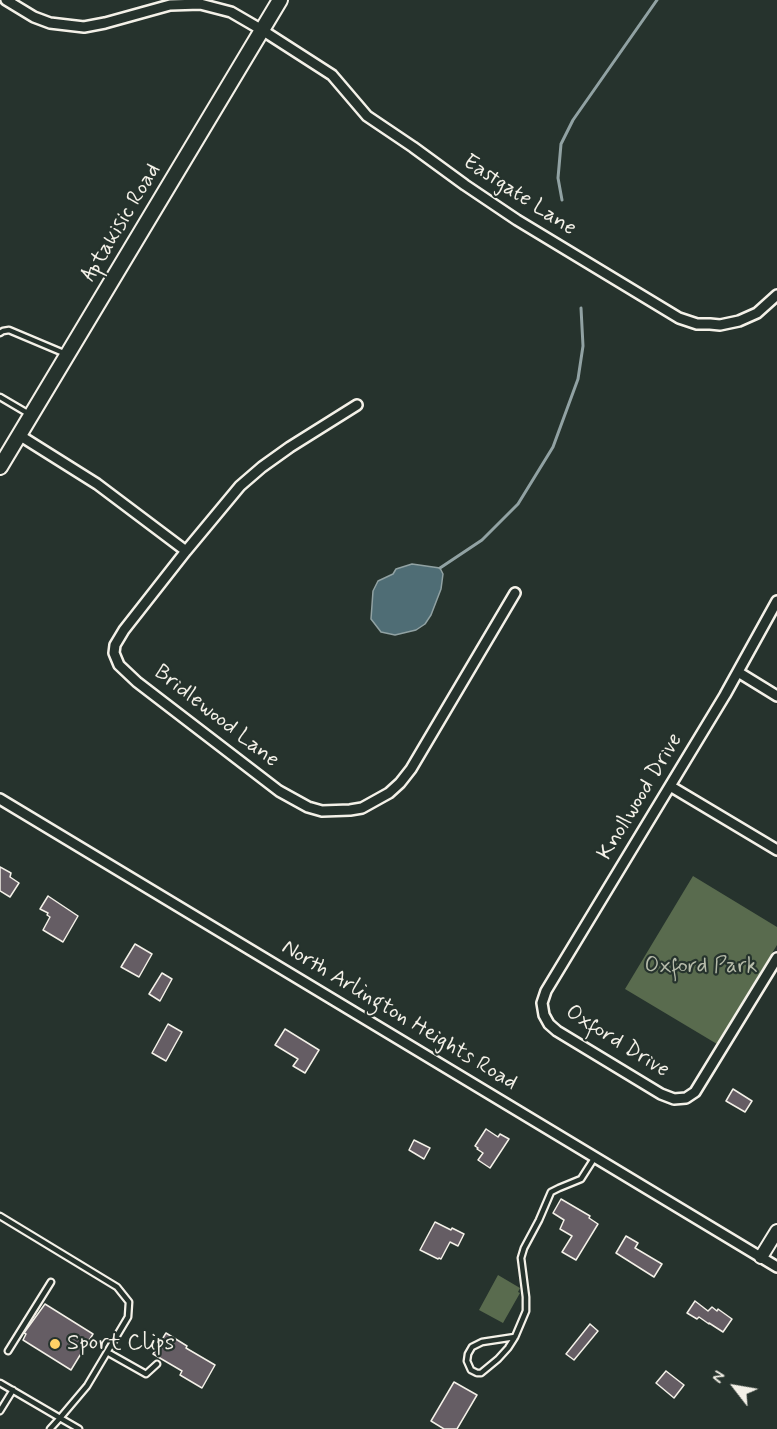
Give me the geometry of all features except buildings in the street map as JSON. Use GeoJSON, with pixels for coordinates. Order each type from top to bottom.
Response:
{"type":"FeatureCollection","features":[{"type":"Feature","properties":{"kind":"main road","name":"Aptakisic Road"},"geometry":{"type":"LineString","coordinates":[[0,467],[280,0]]}},
{"type":"Feature","properties":{"kind":"street","name":"Eastgate Lane"},"geometry":{"type":"LineString","coordinates":[[6,0],[50,23],[84,27],[170,5],[200,4],[231,12],[332,75],[367,116],[465,185],[517,220],[679,318],[697,324],[720,325],[739,321],[757,313],[777,295]]}},
{"type":"Feature","properties":{"kind":"street"},"geometry":{"type":"LineString","coordinates":[[19,435],[97,484],[186,551],[240,486],[290,447],[357,405]]}},
{"type":"Feature","properties":{"kind":"street","name":"Bridlewood Lane"},"geometry":{"type":"LineString","coordinates":[[186,551],[124,630],[115,645],[115,658],[137,682],[279,791],[308,807],[322,811],[362,808],[389,793],[400,783],[411,769],[515,593]]}},
{"type":"Feature","properties":{"kind":"street","name":"Knollwood Drive"},"geometry":{"type":"LineString","coordinates":[[544,1015],[542,1003],[546,991],[725,695],[777,601]]}},
{"type":"Feature","properties":{"kind":"street"},"geometry":{"type":"LineString","coordinates":[[738,672],[777,696]]}},
{"type":"Feature","properties":{"kind":"street"},"geometry":{"type":"LineString","coordinates":[[670,786],[777,850]]}},
{"type":"Feature","properties":{"kind":"street","name":"North Arlington Heights Road"},"geometry":{"type":"LineString","coordinates":[[0,799],[777,1267]]}},
{"type":"Feature","properties":{"kind":"street","name":"Oxford Drive"},"geometry":{"type":"LineString","coordinates":[[544,1015],[557,1031],[661,1094],[674,1099],[686,1098],[695,1092],[777,958]]}},
{"type":"Feature","properties":{"kind":"street"},"geometry":{"type":"LineString","coordinates":[[761,1257],[777,1231]]}},
{"type":"Feature","properties":{"kind":"lane"},"geometry":{"type":"LineString","coordinates":[[0,333],[9,330],[68,355]]}},
{"type":"Feature","properties":{"kind":"lane"},"geometry":{"type":"LineString","coordinates":[[0,397],[31,415]]}},
{"type":"Feature","properties":{"kind":"lane"},"geometry":{"type":"LineString","coordinates":[[515,1337],[482,1342],[472,1347],[467,1361],[471,1370],[477,1374],[481,1373],[498,1359],[515,1337],[526,1311],[521,1258],[524,1248],[551,1192],[581,1179],[595,1157]]}},
{"type":"Feature","properties":{"kind":"lane"},"geometry":{"type":"LineString","coordinates":[[0,1216],[117,1287],[129,1302],[128,1317],[87,1386],[50,1429]]}},
{"type":"Feature","properties":{"kind":"lane"},"geometry":{"type":"LineString","coordinates":[[8,1351],[51,1282]]}},
{"type":"Feature","properties":{"kind":"lane"},"geometry":{"type":"LineString","coordinates":[[107,1352],[146,1374],[156,1364]]}},
{"type":"Feature","properties":{"kind":"lane"},"geometry":{"type":"LineString","coordinates":[[0,1383],[79,1429]]}},
{"type":"Feature","properties":{"kind":"lane"},"geometry":{"type":"LineString","coordinates":[[0,1411],[12,1390]]}},
{"type":"Feature","properties":{"kind":"green space","name":"Oxford Park"},"geometry":{"type":"Polygon","coordinates":[[[693,876],[777,927],[777,945],[717,1044],[625,989],[693,876]]]}},
{"type":"Feature","properties":{"kind":"green space"},"geometry":{"type":"Polygon","coordinates":[[[498,1275],[520,1288],[518,1292],[520,1293],[503,1323],[479,1310],[498,1275]]]}},
{"type":"Feature","properties":{"kind":"water"},"geometry":{"type":"Polygon","coordinates":[[[412,564],[440,568],[443,574],[441,589],[431,615],[425,624],[416,630],[395,635],[381,632],[371,619],[373,591],[378,581],[393,574],[396,569],[412,564]]]}},
{"type":"Feature","properties":{"kind":"waterway"},"geometry":{"type":"LineString","coordinates":[[562,200],[558,178],[561,144],[573,120],[657,0]]}},
{"type":"Feature","properties":{"kind":"waterway"},"geometry":{"type":"LineString","coordinates":[[440,568],[482,540],[518,504],[553,447],[578,379],[583,346],[581,308]]}},
{"type":"Feature","properties":{"kind":"place","name":"Sport Clips"},"geometry":{"type":"Point","coordinates":[55,1344]}}]}
